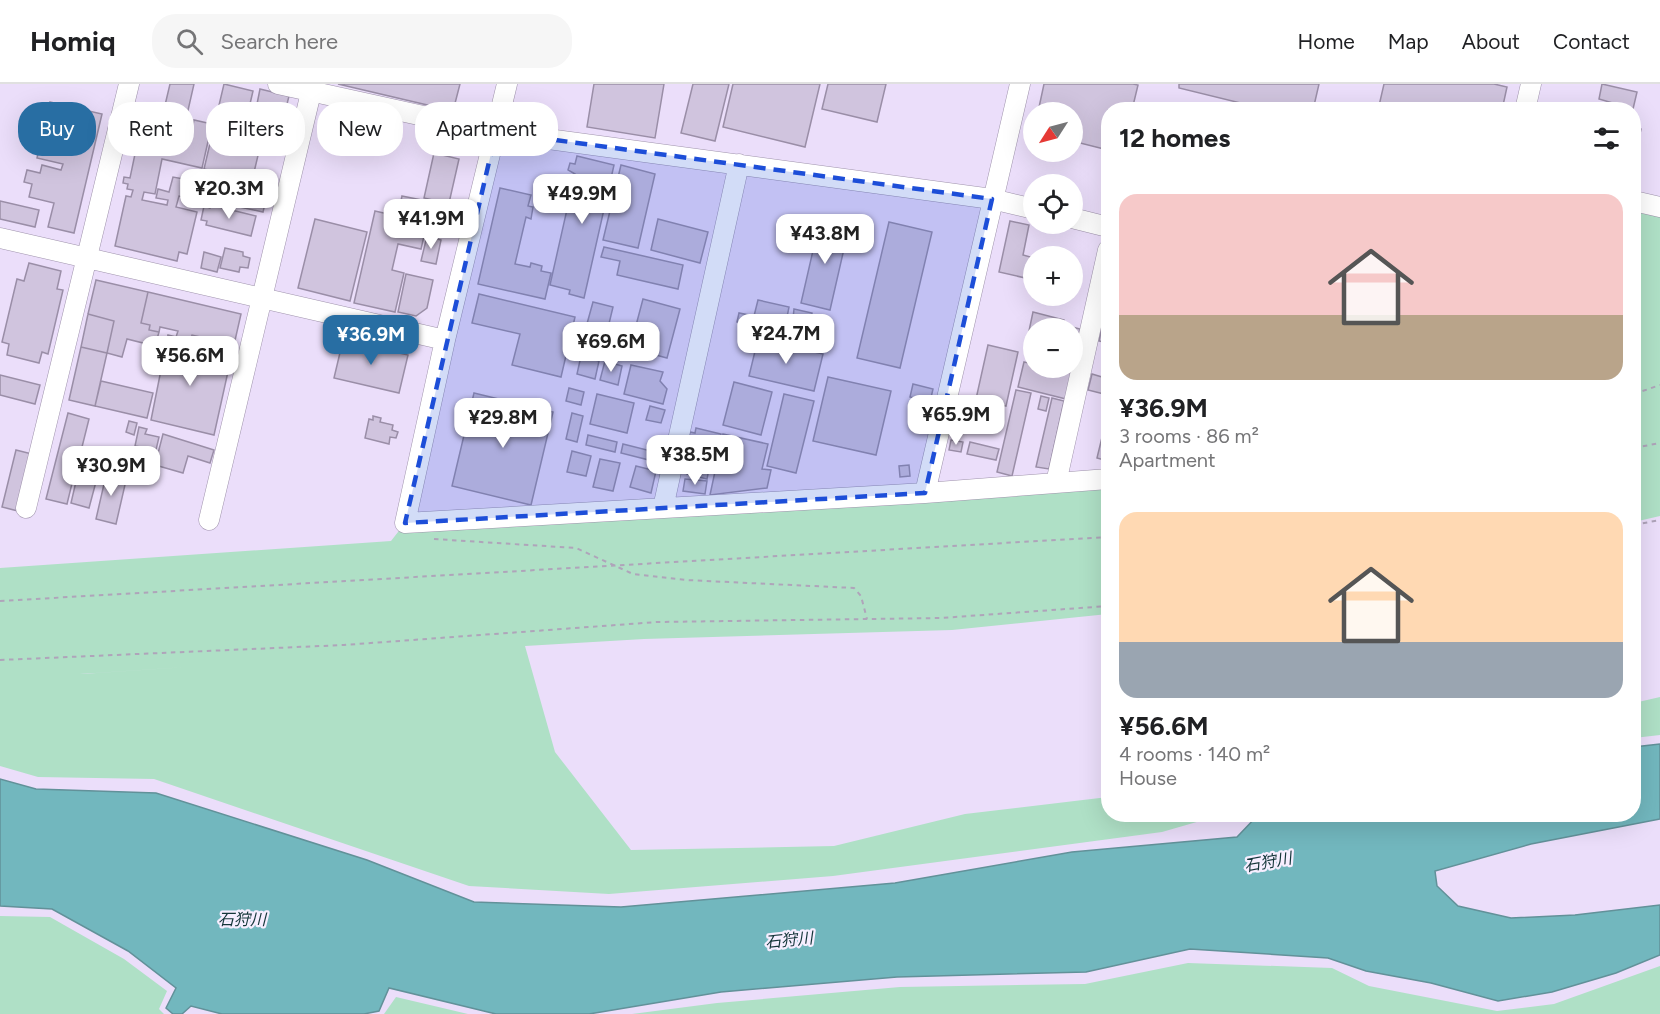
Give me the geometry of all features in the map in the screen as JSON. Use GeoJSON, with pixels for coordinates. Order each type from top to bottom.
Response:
{"type":"FeatureCollection","features":[{"type":"Feature","properties":{"kind":"street"},"geometry":{"type":"LineString","coordinates":[[26,508],[129,84]]}},
{"type":"Feature","properties":{"kind":"street"},"geometry":{"type":"LineString","coordinates":[[278,84],[312,88],[415,113]]}},
{"type":"Feature","properties":{"kind":"street"},"geometry":{"type":"LineString","coordinates":[[503,102],[507,84]]}},
{"type":"Feature","properties":{"kind":"street"},"geometry":{"type":"LineString","coordinates":[[925,493],[1020,84]]}},
{"type":"Feature","properties":{"kind":"street"},"geometry":{"type":"LineString","coordinates":[[1527,102],[1531,84]]}},
{"type":"Feature","properties":{"kind":"street"},"geometry":{"type":"LineString","coordinates":[[209,520],[312,88]]}},
{"type":"Feature","properties":{"kind":"street"},"geometry":{"type":"LineString","coordinates":[[558,140],[992,199],[1023,206]]}},
{"type":"Feature","properties":{"kind":"street"},"geometry":{"type":"LineString","coordinates":[[490,156],[445,340],[405,523],[925,493],[1101,480]]}},
{"type":"Feature","properties":{"kind":"street"},"geometry":{"type":"LineString","coordinates":[[663,508],[739,164]]}},
{"type":"Feature","properties":{"kind":"street"},"geometry":{"type":"LineString","coordinates":[[1641,203],[1660,207]]}},
{"type":"Feature","properties":{"kind":"street"},"geometry":{"type":"LineString","coordinates":[[1083,221],[1101,225]]}},
{"type":"Feature","properties":{"kind":"street"},"geometry":{"type":"LineString","coordinates":[[0,238],[445,340]]}},
{"type":"Feature","properties":{"kind":"street"},"geometry":{"type":"LineString","coordinates":[[1056,483],[1101,281]]}},
{"type":"Feature","properties":{"kind":"path"},"geometry":{"type":"LineString","coordinates":[[1641,392],[1660,385]]}},
{"type":"Feature","properties":{"kind":"path"},"geometry":{"type":"LineString","coordinates":[[1641,446],[1660,442]]}},
{"type":"Feature","properties":{"kind":"path"},"geometry":{"type":"LineString","coordinates":[[1641,524],[1660,520]]}},
{"type":"Feature","properties":{"kind":"path"},"geometry":{"type":"LineString","coordinates":[[415,523],[427,536],[438,541],[565,546],[589,552],[633,574],[686,580],[854,588],[861,596],[867,619]]}},
{"type":"Feature","properties":{"kind":"path"},"geometry":{"type":"LineString","coordinates":[[0,601],[1101,537]]}},
{"type":"Feature","properties":{"kind":"path"},"geometry":{"type":"LineString","coordinates":[[0,660],[344,645],[657,622],[941,618],[1101,607]]}},
{"type":"Feature","properties":{"kind":"highlighted area"},"geometry":{"type":"Polygon","coordinates":[[[496,132],[992,199],[925,493],[405,523],[496,132]]]}},
{"type":"Feature","properties":{"kind":"shaded area"},"geometry":{"type":"Polygon","coordinates":[[[1641,205],[1660,210],[1660,516],[1641,520],[1641,205]]]}},
{"type":"Feature","properties":{"kind":"shaded area"},"geometry":{"type":"Polygon","coordinates":[[[1101,479],[1101,615],[952,630],[644,639],[525,646],[555,752],[631,850],[834,846],[965,814],[1101,798],[1101,822],[1197,822],[1162,832],[833,876],[609,894],[469,886],[154,779],[38,777],[0,766],[0,568],[391,541],[405,523],[1101,479]]]}},
{"type":"Feature","properties":{"kind":"shaded area"},"geometry":{"type":"Polygon","coordinates":[[[1660,697],[1660,735],[1641,737],[1641,701],[1660,697]]]}},
{"type":"Feature","properties":{"kind":"shaded area"},"geometry":{"type":"Polygon","coordinates":[[[0,916],[50,917],[124,959],[167,991],[159,1009],[164,1014],[0,1014],[0,916]]]}},
{"type":"Feature","properties":{"kind":"shaded area"},"geometry":{"type":"Polygon","coordinates":[[[1188,963],[1332,968],[1369,986],[1497,1011],[1554,1004],[1660,966],[1660,1014],[632,1014],[717,1003],[900,987],[1085,984],[1188,963]]]}},
{"type":"Feature","properties":{"kind":"shaded area"},"geometry":{"type":"Polygon","coordinates":[[[396,997],[468,1014],[384,1014],[396,997]]]}},
{"type":"Feature","properties":{"kind":"water","name":"石狩川"},"geometry":{"type":"Polygon","coordinates":[[[1660,744],[1660,819],[1531,844],[1435,871],[1437,886],[1458,906],[1511,918],[1575,915],[1660,905],[1660,955],[1616,973],[1552,992],[1498,1001],[1431,983],[1366,971],[1328,958],[1190,949],[1086,972],[897,977],[721,992],[589,1014],[496,1014],[389,988],[379,1011],[364,1014],[222,1014],[191,1006],[182,1014],[173,1014],[166,1008],[176,988],[128,951],[52,909],[0,906],[0,779],[36,789],[156,793],[367,860],[474,902],[621,907],[895,883],[1072,852],[1237,837],[1251,822],[1641,822],[1641,746],[1660,744]]]}},
{"type":"Feature","properties":{"kind":"building"},"geometry":{"type":"Polygon","coordinates":[[[170,84],[194,84],[190,102],[166,102],[170,84]]]}},
{"type":"Feature","properties":{"kind":"building"},"geometry":{"type":"Polygon","coordinates":[[[224,84],[253,91],[250,102],[220,102],[224,84]]]}},
{"type":"Feature","properties":{"kind":"building"},"geometry":{"type":"Polygon","coordinates":[[[338,84],[460,84],[455,102],[415,102],[338,84]]]}},
{"type":"Feature","properties":{"kind":"building"},"geometry":{"type":"Polygon","coordinates":[[[594,84],[664,84],[655,138],[587,127],[594,84]]]}},
{"type":"Feature","properties":{"kind":"building"},"geometry":{"type":"Polygon","coordinates":[[[693,84],[729,84],[715,141],[681,133],[693,84]]]}},
{"type":"Feature","properties":{"kind":"building"},"geometry":{"type":"Polygon","coordinates":[[[733,84],[820,84],[805,147],[723,127],[733,84]]]}},
{"type":"Feature","properties":{"kind":"building"},"geometry":{"type":"Polygon","coordinates":[[[828,84],[886,84],[877,122],[822,109],[828,84]]]}},
{"type":"Feature","properties":{"kind":"building"},"geometry":{"type":"Polygon","coordinates":[[[1044,84],[1138,85],[1134,102],[1101,102],[1101,148],[1083,144],[1083,102],[1040,102],[1044,84]]]}},
{"type":"Feature","properties":{"kind":"building"},"geometry":{"type":"Polygon","coordinates":[[[1179,84],[1319,84],[1315,102],[1236,102],[1179,88],[1179,84]]]}},
{"type":"Feature","properties":{"kind":"building"},"geometry":{"type":"Polygon","coordinates":[[[1384,84],[1494,84],[1507,87],[1504,102],[1380,102],[1384,84]]]}},
{"type":"Feature","properties":{"kind":"building"},"geometry":{"type":"Polygon","coordinates":[[[1602,84],[1637,92],[1635,102],[1609,102],[1599,99],[1602,84]]]}},
{"type":"Feature","properties":{"kind":"building"},"geometry":{"type":"Polygon","coordinates":[[[260,89],[289,96],[288,102],[257,102],[260,89]]]}},
{"type":"Feature","properties":{"kind":"building"},"geometry":{"type":"Polygon","coordinates":[[[96,113],[102,114],[96,140],[96,113]]]}},
{"type":"Feature","properties":{"kind":"building"},"geometry":{"type":"Polygon","coordinates":[[[194,120],[206,123],[206,150],[202,168],[162,159],[155,194],[144,192],[142,200],[167,205],[168,200],[156,198],[158,189],[169,192],[173,177],[184,179],[183,185],[192,187],[190,198],[179,196],[176,207],[197,212],[187,254],[179,252],[177,261],[115,246],[126,196],[131,197],[133,190],[127,189],[128,184],[123,183],[124,177],[130,178],[135,156],[194,156],[194,120]]]}},
{"type":"Feature","properties":{"kind":"building"},"geometry":{"type":"Polygon","coordinates":[[[37,156],[92,156],[74,233],[48,227],[54,203],[29,197],[32,184],[24,182],[27,170],[40,173],[42,165],[61,170],[63,164],[37,158],[37,156]]]}},
{"type":"Feature","properties":{"kind":"building"},"geometry":{"type":"Polygon","coordinates":[[[207,156],[258,156],[252,181],[204,169],[207,156]]]}},
{"type":"Feature","properties":{"kind":"building"},"geometry":{"type":"Polygon","coordinates":[[[433,156],[459,159],[444,225],[432,222],[437,201],[424,198],[433,156]]]}},
{"type":"Feature","properties":{"kind":"building"},"geometry":{"type":"Polygon","coordinates":[[[577,156],[614,165],[584,298],[569,294],[570,290],[550,285],[575,174],[568,170],[570,163],[575,164],[577,156]]]}},
{"type":"Feature","properties":{"kind":"building"},"geometry":{"type":"Polygon","coordinates":[[[621,165],[655,174],[638,248],[603,240],[621,165]]]}},
{"type":"Feature","properties":{"kind":"building"},"geometry":{"type":"Polygon","coordinates":[[[202,176],[222,181],[223,176],[232,178],[231,183],[268,191],[263,212],[197,198],[202,176]]]}},
{"type":"Feature","properties":{"kind":"building"},"geometry":{"type":"Polygon","coordinates":[[[500,188],[531,195],[528,206],[533,207],[531,219],[526,217],[515,264],[530,267],[531,263],[542,266],[541,271],[551,273],[545,299],[478,284],[500,188]]]}},
{"type":"Feature","properties":{"kind":"building"},"geometry":{"type":"Polygon","coordinates":[[[402,196],[432,202],[428,221],[398,215],[402,196]]]}},
{"type":"Feature","properties":{"kind":"building"},"geometry":{"type":"Polygon","coordinates":[[[0,201],[39,210],[35,227],[0,219],[0,201]]]}},
{"type":"Feature","properties":{"kind":"building"},"geometry":{"type":"Polygon","coordinates":[[[211,205],[256,216],[251,236],[206,225],[207,221],[201,220],[204,206],[210,208],[211,205]]]}},
{"type":"Feature","properties":{"kind":"building"},"geometry":{"type":"Polygon","coordinates":[[[375,211],[427,223],[421,249],[398,244],[392,270],[404,273],[395,312],[354,303],[375,211]]]}},
{"type":"Feature","properties":{"kind":"building"},"geometry":{"type":"Polygon","coordinates":[[[315,219],[367,232],[350,301],[298,288],[315,219]]]}},
{"type":"Feature","properties":{"kind":"building"},"geometry":{"type":"Polygon","coordinates":[[[658,219],[708,232],[700,263],[651,250],[658,219]]]}},
{"type":"Feature","properties":{"kind":"building"},"geometry":{"type":"Polygon","coordinates":[[[820,220],[849,227],[830,310],[801,303],[820,220]]]}},
{"type":"Feature","properties":{"kind":"building"},"geometry":{"type":"Polygon","coordinates":[[[1010,221],[1023,224],[1023,234],[1027,234],[1023,246],[1023,277],[999,272],[1010,221]]]}},
{"type":"Feature","properties":{"kind":"building"},"geometry":{"type":"Polygon","coordinates":[[[889,222],[932,232],[900,368],[857,358],[889,222]]]}},
{"type":"Feature","properties":{"kind":"building"},"geometry":{"type":"Polygon","coordinates":[[[427,236],[441,240],[436,264],[421,261],[427,236]]]}},
{"type":"Feature","properties":{"kind":"building"},"geometry":{"type":"Polygon","coordinates":[[[604,247],[683,265],[678,289],[617,275],[620,261],[601,257],[604,247]]]}},
{"type":"Feature","properties":{"kind":"building"},"geometry":{"type":"Polygon","coordinates":[[[225,248],[243,252],[243,256],[250,258],[248,268],[240,267],[239,272],[220,268],[225,248]]]}},
{"type":"Feature","properties":{"kind":"building"},"geometry":{"type":"Polygon","coordinates":[[[204,252],[221,257],[217,272],[201,268],[204,252]]]}},
{"type":"Feature","properties":{"kind":"building"},"geometry":{"type":"Polygon","coordinates":[[[29,263],[61,271],[57,289],[63,290],[48,354],[42,352],[39,363],[7,355],[9,344],[2,342],[17,279],[24,281],[29,263]]]}},
{"type":"Feature","properties":{"kind":"building"},"geometry":{"type":"Polygon","coordinates":[[[406,274],[433,280],[427,308],[416,316],[398,312],[406,274]]]}},
{"type":"Feature","properties":{"kind":"building"},"geometry":{"type":"Polygon","coordinates":[[[96,280],[148,292],[141,323],[150,325],[149,330],[159,332],[155,346],[127,339],[122,357],[107,353],[114,321],[88,314],[96,280]]]}},
{"type":"Feature","properties":{"kind":"building"},"geometry":{"type":"Polygon","coordinates":[[[148,292],[241,314],[231,358],[211,353],[214,340],[192,335],[190,340],[176,337],[178,331],[160,327],[159,332],[149,330],[150,325],[141,323],[148,292]]]}},
{"type":"Feature","properties":{"kind":"building"},"geometry":{"type":"Polygon","coordinates":[[[479,294],[575,317],[561,377],[512,365],[520,334],[472,323],[479,294]]]}},
{"type":"Feature","properties":{"kind":"building"},"geometry":{"type":"Polygon","coordinates":[[[643,299],[680,309],[667,358],[630,348],[643,299]]]}},
{"type":"Feature","properties":{"kind":"building"},"geometry":{"type":"Polygon","coordinates":[[[758,300],[789,307],[784,332],[737,322],[739,313],[754,316],[758,300]]]}},
{"type":"Feature","properties":{"kind":"building"},"geometry":{"type":"Polygon","coordinates":[[[593,302],[613,307],[606,336],[585,331],[593,302]]]}},
{"type":"Feature","properties":{"kind":"building"},"geometry":{"type":"Polygon","coordinates":[[[794,309],[812,313],[810,323],[793,319],[794,309]]]}},
{"type":"Feature","properties":{"kind":"building"},"geometry":{"type":"Polygon","coordinates":[[[1033,312],[1056,318],[1032,318],[1033,312]]]}},
{"type":"Feature","properties":{"kind":"building"},"geometry":{"type":"Polygon","coordinates":[[[88,314],[114,321],[107,353],[81,347],[88,314]]]}},
{"type":"Feature","properties":{"kind":"building"},"geometry":{"type":"Polygon","coordinates":[[[168,335],[197,342],[195,349],[231,358],[214,435],[151,420],[168,335]]]}},
{"type":"Feature","properties":{"kind":"building"},"geometry":{"type":"Polygon","coordinates":[[[758,339],[823,354],[814,391],[749,376],[758,339]]]}},
{"type":"Feature","properties":{"kind":"building"},"geometry":{"type":"Polygon","coordinates":[[[343,340],[408,355],[399,393],[334,378],[343,340]]]}},
{"type":"Feature","properties":{"kind":"building"},"geometry":{"type":"Polygon","coordinates":[[[988,345],[1018,352],[1006,406],[976,399],[988,345]]]}},
{"type":"Feature","properties":{"kind":"building"},"geometry":{"type":"Polygon","coordinates":[[[81,347],[107,353],[95,406],[69,400],[81,347]]]}},
{"type":"Feature","properties":{"kind":"building"},"geometry":{"type":"Polygon","coordinates":[[[581,356],[599,361],[595,379],[577,374],[581,356]]]}},
{"type":"Feature","properties":{"kind":"building"},"geometry":{"type":"Polygon","coordinates":[[[605,361],[622,366],[618,385],[600,380],[605,361]]]}},
{"type":"Feature","properties":{"kind":"building"},"geometry":{"type":"Polygon","coordinates":[[[631,365],[663,372],[660,381],[667,389],[663,404],[624,394],[631,365]]]}},
{"type":"Feature","properties":{"kind":"building"},"geometry":{"type":"Polygon","coordinates":[[[1023,366],[1023,378],[1071,378],[1066,399],[1018,387],[1023,366]]]}},
{"type":"Feature","properties":{"kind":"building"},"geometry":{"type":"Polygon","coordinates":[[[1092,374],[1101,377],[1101,393],[1088,390],[1092,374]]]}},
{"type":"Feature","properties":{"kind":"building"},"geometry":{"type":"Polygon","coordinates":[[[0,375],[40,385],[35,404],[0,395],[0,375]]]}},
{"type":"Feature","properties":{"kind":"building"},"geometry":{"type":"Polygon","coordinates":[[[828,377],[891,391],[876,455],[813,441],[828,377]]]}},
{"type":"Feature","properties":{"kind":"building"},"geometry":{"type":"Polygon","coordinates":[[[101,381],[153,393],[147,418],[95,406],[101,381]]]}},
{"type":"Feature","properties":{"kind":"building"},"geometry":{"type":"Polygon","coordinates":[[[734,382],[772,392],[761,435],[723,425],[734,382]]]}},
{"type":"Feature","properties":{"kind":"building"},"geometry":{"type":"Polygon","coordinates":[[[913,384],[933,389],[930,402],[910,397],[913,384]]]}},
{"type":"Feature","properties":{"kind":"building"},"geometry":{"type":"Polygon","coordinates":[[[569,388],[584,392],[581,405],[566,401],[569,388]]]}},
{"type":"Feature","properties":{"kind":"building"},"geometry":{"type":"Polygon","coordinates":[[[1016,390],[1031,393],[1012,476],[997,472],[1016,390]]]}},
{"type":"Feature","properties":{"kind":"building"},"geometry":{"type":"Polygon","coordinates":[[[474,393],[553,412],[531,505],[452,486],[474,393]]]}},
{"type":"Feature","properties":{"kind":"building"},"geometry":{"type":"Polygon","coordinates":[[[597,394],[634,403],[627,433],[590,424],[597,394]]]}},
{"type":"Feature","properties":{"kind":"building"},"geometry":{"type":"Polygon","coordinates":[[[784,394],[814,401],[796,473],[767,466],[784,394]]]}},
{"type":"Feature","properties":{"kind":"building"},"geometry":{"type":"Polygon","coordinates":[[[1041,396],[1049,398],[1046,411],[1038,409],[1041,396]]]}},
{"type":"Feature","properties":{"kind":"building"},"geometry":{"type":"Polygon","coordinates":[[[1052,398],[1064,401],[1049,469],[1036,467],[1052,398]]]}},
{"type":"Feature","properties":{"kind":"building"},"geometry":{"type":"Polygon","coordinates":[[[650,406],[665,410],[661,423],[646,420],[650,406]]]}},
{"type":"Feature","properties":{"kind":"building"},"geometry":{"type":"Polygon","coordinates":[[[68,413],[89,419],[79,459],[93,463],[90,471],[76,467],[67,504],[46,499],[68,413]]]}},
{"type":"Feature","properties":{"kind":"building"},"geometry":{"type":"Polygon","coordinates":[[[572,413],[583,416],[577,442],[566,439],[572,413]]]}},
{"type":"Feature","properties":{"kind":"building"},"geometry":{"type":"Polygon","coordinates":[[[373,416],[381,418],[380,422],[393,425],[392,430],[398,432],[396,438],[390,437],[389,444],[365,438],[369,419],[373,420],[373,416]]]}},
{"type":"Feature","properties":{"kind":"building"},"geometry":{"type":"Polygon","coordinates":[[[129,421],[137,423],[134,435],[126,432],[129,421]]]}},
{"type":"Feature","properties":{"kind":"building"},"geometry":{"type":"Polygon","coordinates":[[[139,427],[147,429],[145,434],[159,437],[156,450],[135,446],[139,427]]]}},
{"type":"Feature","properties":{"kind":"building"},"geometry":{"type":"Polygon","coordinates":[[[696,428],[721,434],[717,454],[712,453],[707,479],[687,474],[692,451],[686,450],[690,432],[695,433],[696,428]]]}},
{"type":"Feature","properties":{"kind":"building"},"geometry":{"type":"Polygon","coordinates":[[[163,434],[214,450],[210,463],[188,456],[183,473],[155,465],[163,434]]]}},
{"type":"Feature","properties":{"kind":"building"},"geometry":{"type":"Polygon","coordinates":[[[723,434],[768,444],[762,469],[771,470],[767,488],[710,495],[723,434]]]}},
{"type":"Feature","properties":{"kind":"building"},"geometry":{"type":"Polygon","coordinates":[[[588,435],[617,442],[615,452],[586,445],[588,435]]]}},
{"type":"Feature","properties":{"kind":"building"},"geometry":{"type":"Polygon","coordinates":[[[951,440],[963,442],[961,452],[949,450],[951,440]]]}},
{"type":"Feature","properties":{"kind":"building"},"geometry":{"type":"Polygon","coordinates":[[[970,442],[999,449],[996,460],[967,454],[970,442]]]}},
{"type":"Feature","properties":{"kind":"building"},"geometry":{"type":"Polygon","coordinates":[[[1101,442],[1101,459],[1097,458],[1101,442]]]}},
{"type":"Feature","properties":{"kind":"building"},"geometry":{"type":"Polygon","coordinates":[[[623,444],[651,451],[649,460],[621,453],[623,444]]]}},
{"type":"Feature","properties":{"kind":"building"},"geometry":{"type":"Polygon","coordinates":[[[16,450],[32,454],[18,511],[2,507],[16,450]]]}},
{"type":"Feature","properties":{"kind":"building"},"geometry":{"type":"Polygon","coordinates":[[[572,451],[591,456],[586,476],[567,472],[572,451]]]}},
{"type":"Feature","properties":{"kind":"building"},"geometry":{"type":"Polygon","coordinates":[[[600,459],[620,463],[613,491],[593,487],[600,459]]]}},
{"type":"Feature","properties":{"kind":"building"},"geometry":{"type":"Polygon","coordinates":[[[909,465],[910,476],[900,477],[899,466],[909,465]]]}},
{"type":"Feature","properties":{"kind":"building"},"geometry":{"type":"Polygon","coordinates":[[[636,466],[656,471],[651,493],[630,487],[636,466]]]}},
{"type":"Feature","properties":{"kind":"building"},"geometry":{"type":"Polygon","coordinates":[[[107,471],[127,476],[116,524],[96,519],[107,471]]]}},
{"type":"Feature","properties":{"kind":"building"},"geometry":{"type":"Polygon","coordinates":[[[78,473],[97,478],[89,508],[71,503],[78,473]]]}},
{"type":"Feature","properties":{"kind":"building"},"geometry":{"type":"Polygon","coordinates":[[[685,479],[707,481],[705,494],[683,491],[685,479]]]}}]}
